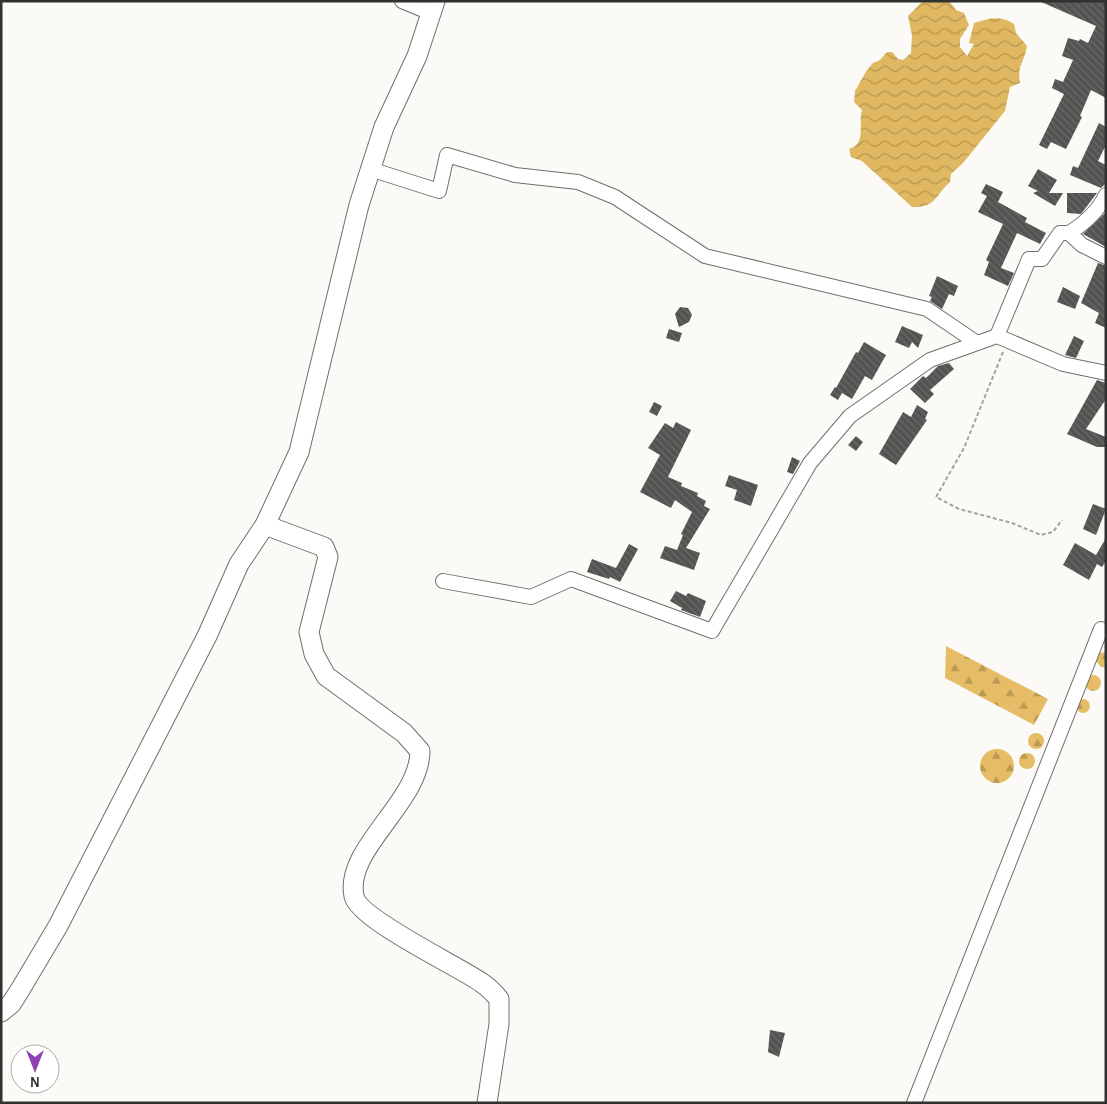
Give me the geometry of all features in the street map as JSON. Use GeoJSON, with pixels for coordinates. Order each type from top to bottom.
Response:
{"type":"FeatureCollection","features":[{"type":"Feature","properties":{"kind":"street"},"geometry":{"type":"LineString","coordinates":[[1,1012],[20,990],[58,926],[207,636],[239,564],[265,525],[299,452],[359,204],[384,127],[417,56],[433,7],[402,1]]}},
{"type":"Feature","properties":{"kind":"street"},"geometry":{"type":"LineString","coordinates":[[370,169],[439,191],[448,155],[515,175],[578,182],[615,197],[705,256],[927,310],[978,343]]}},
{"type":"Feature","properties":{"kind":"street"},"geometry":{"type":"LineString","coordinates":[[1002,339],[1029,259],[1042,259],[1060,233],[1069,233],[1084,223],[1106,195]]}},
{"type":"Feature","properties":{"kind":"street"},"geometry":{"type":"LineString","coordinates":[[1069,233],[1082,244],[1106,257]]}},
{"type":"Feature","properties":{"kind":"street"},"geometry":{"type":"LineString","coordinates":[[443,581],[531,597],[571,579],[712,630],[810,463],[850,416],[930,360],[978,343],[1002,339],[1062,364],[1106,373]]}},
{"type":"Feature","properties":{"kind":"street"},"geometry":{"type":"LineString","coordinates":[[265,525],[324,547],[328,557],[309,632],[314,654],[326,676],[404,733],[420,751],[420,764],[412,782],[361,859],[351,884],[355,901],[364,911],[421,948],[483,983],[499,998],[499,1024],[487,1103]]}},
{"type":"Feature","properties":{"kind":"street"},"geometry":{"type":"LineString","coordinates":[[914,1103],[1101,629]]}},
{"type":"Feature","properties":{"kind":"path"},"geometry":{"type":"LineString","coordinates":[[1002,339],[964,448],[936,497],[959,509],[1012,522],[1041,535],[1053,532],[1062,520]]}},
{"type":"Feature","properties":{"kind":"green space"},"geometry":{"type":"Polygon","coordinates":[[[946,646],[1048,699],[1034,725],[945,678],[946,646]]]}},
{"type":"Feature","properties":{"kind":"green space"},"geometry":{"type":"Polygon","coordinates":[[[1106,652],[1106,667],[1101,667],[1095,660],[1099,653],[1106,652]]]}},
{"type":"Feature","properties":{"kind":"green space"},"geometry":{"type":"Polygon","coordinates":[[[1093,675],[1101,683],[1093,691],[1085,683],[1093,675]]]}},
{"type":"Feature","properties":{"kind":"green space"},"geometry":{"type":"Polygon","coordinates":[[[1080,699],[1086,699],[1090,706],[1086,713],[1080,713],[1076,709],[1076,703],[1080,699]]]}},
{"type":"Feature","properties":{"kind":"green space"},"geometry":{"type":"Polygon","coordinates":[[[1036,733],[1042,735],[1044,741],[1042,747],[1036,749],[1030,747],[1028,741],[1030,735],[1036,733]]]}},
{"type":"Feature","properties":{"kind":"green space"},"geometry":{"type":"Polygon","coordinates":[[[997,749],[1004,750],[1009,754],[1013,759],[1013,773],[1009,778],[1004,782],[997,783],[990,782],[985,778],[981,773],[980,766],[981,759],[985,754],[990,750],[997,749]]]}},
{"type":"Feature","properties":{"kind":"green space"},"geometry":{"type":"Polygon","coordinates":[[[1027,753],[1033,755],[1035,761],[1033,767],[1027,769],[1021,767],[1019,761],[1021,755],[1027,753]]]}},
{"type":"Feature","properties":{"kind":"water"},"geometry":{"type":"Polygon","coordinates":[[[923,1],[949,1],[956,10],[964,13],[969,25],[960,39],[960,47],[967,56],[974,44],[969,43],[974,23],[990,19],[1004,19],[1014,24],[1016,33],[1027,46],[1020,68],[1020,83],[1010,87],[1005,111],[963,163],[951,174],[950,182],[934,200],[920,207],[912,207],[862,161],[851,157],[849,149],[858,143],[861,133],[862,110],[854,102],[855,91],[867,70],[887,52],[892,52],[898,59],[903,60],[911,53],[912,35],[908,16],[923,1]]]}},
{"type":"Feature","properties":{"kind":"building"},"geometry":{"type":"Polygon","coordinates":[[[1039,1],[1106,1],[1106,98],[1091,90],[1080,116],[1082,117],[1066,149],[1051,142],[1047,149],[1039,145],[1064,94],[1052,88],[1055,79],[1063,82],[1073,60],[1062,56],[1068,38],[1079,41],[1080,39],[1088,43],[1096,26],[1039,1]]]}},
{"type":"Feature","properties":{"kind":"building"},"geometry":{"type":"Polygon","coordinates":[[[1099,123],[1106,127],[1106,145],[1098,161],[1106,165],[1106,183],[1101,188],[1070,175],[1073,166],[1078,168],[1099,123]]]}},
{"type":"Feature","properties":{"kind":"building"},"geometry":{"type":"Polygon","coordinates":[[[1038,169],[1057,180],[1049,193],[1063,193],[1055,206],[1033,193],[1038,191],[1028,186],[1038,169]]]}},
{"type":"Feature","properties":{"kind":"building"},"geometry":{"type":"Polygon","coordinates":[[[986,184],[1003,192],[998,202],[1027,218],[1025,222],[1046,233],[1040,244],[1017,233],[1001,268],[1014,273],[1008,286],[984,275],[989,262],[986,260],[1003,224],[978,212],[987,196],[981,193],[986,184]]]}},
{"type":"Feature","properties":{"kind":"building"},"geometry":{"type":"Polygon","coordinates":[[[1067,193],[1097,193],[1081,214],[1067,213],[1067,193]]]}},
{"type":"Feature","properties":{"kind":"building"},"geometry":{"type":"Polygon","coordinates":[[[1106,214],[1106,247],[1083,234],[1106,214]]]}},
{"type":"Feature","properties":{"kind":"building"},"geometry":{"type":"Polygon","coordinates":[[[1098,263],[1106,266],[1106,328],[1095,323],[1099,313],[1081,303],[1098,263]]]}},
{"type":"Feature","properties":{"kind":"building"},"geometry":{"type":"Polygon","coordinates":[[[937,276],[958,286],[954,296],[949,294],[942,309],[930,301],[932,297],[929,296],[937,276]]]}},
{"type":"Feature","properties":{"kind":"building"},"geometry":{"type":"Polygon","coordinates":[[[1063,287],[1080,296],[1075,309],[1057,302],[1063,287]]]}},
{"type":"Feature","properties":{"kind":"building"},"geometry":{"type":"Polygon","coordinates":[[[680,307],[688,308],[692,315],[689,322],[679,327],[675,314],[680,307]]]}},
{"type":"Feature","properties":{"kind":"building"},"geometry":{"type":"Polygon","coordinates":[[[902,326],[923,335],[918,348],[912,342],[909,348],[895,342],[902,326]]]}},
{"type":"Feature","properties":{"kind":"building"},"geometry":{"type":"Polygon","coordinates":[[[669,329],[682,333],[679,342],[666,338],[669,329]]]}},
{"type":"Feature","properties":{"kind":"building"},"geometry":{"type":"Polygon","coordinates":[[[1074,336],[1084,341],[1076,358],[1065,355],[1074,336]]]}},
{"type":"Feature","properties":{"kind":"building"},"geometry":{"type":"Polygon","coordinates":[[[864,342],[886,355],[872,380],[865,376],[852,399],[842,393],[838,400],[830,395],[864,342]]]}},
{"type":"Feature","properties":{"kind":"building"},"geometry":{"type":"Polygon","coordinates":[[[949,363],[954,369],[930,390],[934,394],[925,403],[910,389],[923,376],[926,378],[938,366],[949,363]]]}},
{"type":"Feature","properties":{"kind":"building"},"geometry":{"type":"Polygon","coordinates":[[[1097,380],[1106,383],[1106,399],[1086,429],[1106,437],[1106,447],[1097,447],[1067,434],[1097,380]]]}},
{"type":"Feature","properties":{"kind":"building"},"geometry":{"type":"Polygon","coordinates":[[[654,402],[662,406],[657,416],[649,412],[654,402]]]}},
{"type":"Feature","properties":{"kind":"building"},"geometry":{"type":"Polygon","coordinates":[[[917,405],[928,412],[925,419],[927,420],[896,465],[879,454],[903,412],[911,417],[917,405]]]}},
{"type":"Feature","properties":{"kind":"building"},"geometry":{"type":"Polygon","coordinates":[[[676,422],[691,430],[668,477],[682,483],[681,486],[698,493],[697,496],[706,501],[704,506],[710,509],[686,548],[700,553],[694,570],[660,558],[665,546],[677,550],[683,535],[681,534],[692,512],[675,500],[671,508],[640,492],[660,455],[648,448],[665,423],[673,428],[676,422]]]}},
{"type":"Feature","properties":{"kind":"building"},"geometry":{"type":"Polygon","coordinates":[[[856,436],[863,442],[856,451],[848,445],[856,436]]]}},
{"type":"Feature","properties":{"kind":"building"},"geometry":{"type":"Polygon","coordinates":[[[792,457],[800,461],[793,474],[787,472],[792,457]]]}},
{"type":"Feature","properties":{"kind":"building"},"geometry":{"type":"Polygon","coordinates":[[[729,475],[758,485],[751,506],[734,500],[737,490],[725,486],[729,475]]]}},
{"type":"Feature","properties":{"kind":"building"},"geometry":{"type":"Polygon","coordinates":[[[1093,504],[1106,509],[1096,535],[1083,529],[1093,504]]]}},
{"type":"Feature","properties":{"kind":"building"},"geometry":{"type":"Polygon","coordinates":[[[1106,538],[1106,561],[1102,567],[1097,564],[1089,580],[1063,565],[1075,543],[1096,555],[1106,538]]]}},
{"type":"Feature","properties":{"kind":"building"},"geometry":{"type":"Polygon","coordinates":[[[629,544],[638,549],[620,582],[610,577],[609,579],[587,572],[592,559],[616,568],[629,544]]]}},
{"type":"Feature","properties":{"kind":"building"},"geometry":{"type":"Polygon","coordinates":[[[676,591],[686,596],[688,593],[706,601],[700,617],[681,610],[682,608],[670,601],[676,591]]]}},
{"type":"Feature","properties":{"kind":"building"},"geometry":{"type":"Polygon","coordinates":[[[770,1030],[785,1033],[779,1057],[768,1052],[770,1030]]]}}]}
